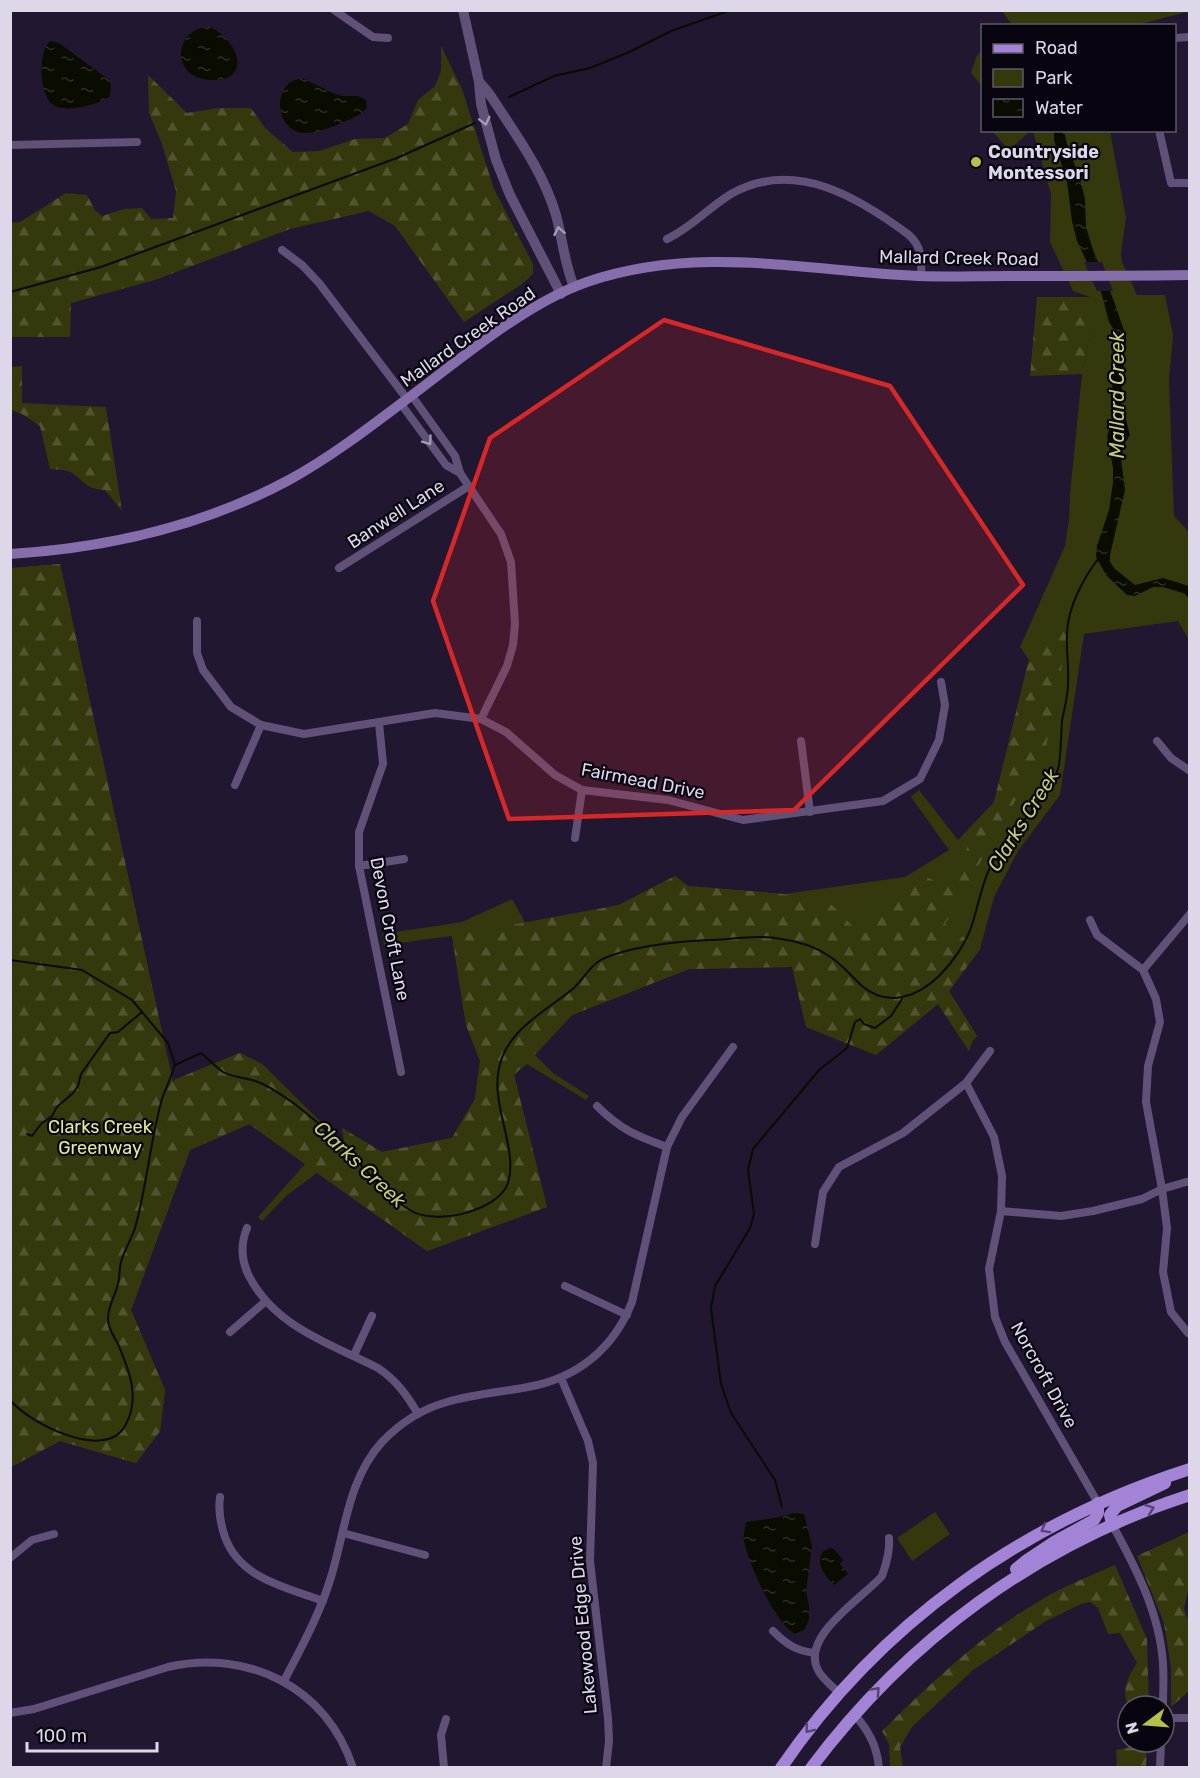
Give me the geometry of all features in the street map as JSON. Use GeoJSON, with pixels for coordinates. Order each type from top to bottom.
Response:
{"type":"FeatureCollection","features":[{"type":"Feature","properties":{"kind":"main road","name":"Mallard Creek Road"},"geometry":{"type":"LineString","coordinates":[[10,554],[69,549],[115,541],[222,510],[266,491],[307,470],[348,443],[498,331],[574,287],[603,277],[650,266],[711,261],[921,276],[1190,275]]}},
{"type":"Feature","properties":{"kind":"main road"},"geometry":{"type":"LineString","coordinates":[[781,1767],[839,1693],[896,1635],[971,1576],[1043,1530],[1098,1503],[1190,1470]]}},
{"type":"Feature","properties":{"kind":"main road"},"geometry":{"type":"LineString","coordinates":[[1112,1524],[1110,1515],[1117,1506],[1190,1470]]}},
{"type":"Feature","properties":{"kind":"main road"},"geometry":{"type":"LineString","coordinates":[[811,1767],[854,1714],[910,1656],[994,1590],[1045,1558],[1112,1524],[1190,1495]]}},
{"type":"Feature","properties":{"kind":"main road"},"geometry":{"type":"LineString","coordinates":[[994,1590],[1027,1560],[1094,1520],[1098,1514],[1098,1503]]}},
{"type":"Feature","properties":{"kind":"street"},"geometry":{"type":"LineString","coordinates":[[334,10],[373,37],[388,38]]}},
{"type":"Feature","properties":{"kind":"street"},"geometry":{"type":"LineString","coordinates":[[463,10],[479,82],[479,97],[505,183],[561,294]]}},
{"type":"Feature","properties":{"kind":"street"},"geometry":{"type":"LineString","coordinates":[[479,82],[521,142],[543,181],[555,215],[565,264],[574,287]]}},
{"type":"Feature","properties":{"kind":"street"},"geometry":{"type":"LineString","coordinates":[[1159,132],[1171,183],[1190,183]]}},
{"type":"Feature","properties":{"kind":"street"},"geometry":{"type":"LineString","coordinates":[[10,145],[137,142]]}},
{"type":"Feature","properties":{"kind":"street"},"geometry":{"type":"LineString","coordinates":[[667,239],[683,232],[696,219],[748,186],[780,179],[803,181],[850,197],[909,235],[917,243],[921,253],[921,276]]}},
{"type":"Feature","properties":{"kind":"street"},"geometry":{"type":"LineString","coordinates":[[282,250],[302,265],[319,283],[407,400],[446,465],[460,472],[501,534],[510,562],[513,583],[515,624],[513,645],[507,666],[481,719]]}},
{"type":"Feature","properties":{"kind":"street","name":"Banwell Lane"},"geometry":{"type":"LineString","coordinates":[[339,568],[352,562],[469,486]]}},
{"type":"Feature","properties":{"kind":"street","name":"Fairmead Drive"},"geometry":{"type":"LineString","coordinates":[[196,621],[197,652],[203,670],[231,707],[261,725],[304,735],[435,713],[481,719],[506,732],[555,775],[582,790],[668,800],[742,820],[883,801],[920,779],[939,740],[945,705],[941,681]]}},
{"type":"Feature","properties":{"kind":"street","name":"Devon Croft Lane"},"geometry":{"type":"LineString","coordinates":[[379,723],[383,764],[359,832],[359,867],[401,1072]]}},
{"type":"Feature","properties":{"kind":"street"},"geometry":{"type":"LineString","coordinates":[[235,785],[261,725]]}},
{"type":"Feature","properties":{"kind":"street"},"geometry":{"type":"LineString","coordinates":[[801,741],[810,812]]}},
{"type":"Feature","properties":{"kind":"street"},"geometry":{"type":"LineString","coordinates":[[1157,741],[1171,758],[1190,771]]}},
{"type":"Feature","properties":{"kind":"street"},"geometry":{"type":"LineString","coordinates":[[575,838],[582,790]]}},
{"type":"Feature","properties":{"kind":"street"},"geometry":{"type":"LineString","coordinates":[[359,867],[404,859]]}},
{"type":"Feature","properties":{"kind":"street"},"geometry":{"type":"LineString","coordinates":[[1143,970],[1190,914]]}},
{"type":"Feature","properties":{"kind":"street"},"geometry":{"type":"LineString","coordinates":[[1090,920],[1097,935],[1143,970],[1156,999],[1160,1022],[1148,1066],[1146,1102],[1167,1228],[1163,1272],[1171,1312],[1188,1333]]}},
{"type":"Feature","properties":{"kind":"street"},"geometry":{"type":"LineString","coordinates":[[284,1681],[323,1600],[353,1491],[371,1457],[396,1430],[418,1414],[447,1402],[531,1387],[561,1378],[590,1361],[604,1348],[627,1315],[637,1284],[666,1147],[682,1116],[733,1047]]}},
{"type":"Feature","properties":{"kind":"street"},"geometry":{"type":"LineString","coordinates":[[815,1244],[823,1192],[839,1167],[903,1133],[966,1083],[990,1051]]}},
{"type":"Feature","properties":{"kind":"street","name":"Norcroft Drive"},"geometry":{"type":"LineString","coordinates":[[966,1083],[994,1137],[1002,1176],[1001,1211],[989,1269],[994,1317],[1005,1342],[1098,1503]]}},
{"type":"Feature","properties":{"kind":"street"},"geometry":{"type":"LineString","coordinates":[[597,1106],[620,1127],[666,1147]]}},
{"type":"Feature","properties":{"kind":"street"},"geometry":{"type":"LineString","coordinates":[[1001,1211],[1061,1216],[1093,1211],[1142,1199],[1162,1189],[1190,1181]]}},
{"type":"Feature","properties":{"kind":"street"},"geometry":{"type":"LineString","coordinates":[[247,1228],[242,1247],[244,1264],[252,1282],[266,1301],[303,1331],[354,1355],[389,1375],[400,1386],[418,1414]]}},
{"type":"Feature","properties":{"kind":"street"},"geometry":{"type":"LineString","coordinates":[[565,1286],[627,1315]]}},
{"type":"Feature","properties":{"kind":"street"},"geometry":{"type":"LineString","coordinates":[[230,1332],[266,1301]]}},
{"type":"Feature","properties":{"kind":"street"},"geometry":{"type":"LineString","coordinates":[[354,1355],[372,1316]]}},
{"type":"Feature","properties":{"kind":"street","name":"Lakewood Edge Drive"},"geometry":{"type":"LineString","coordinates":[[561,1378],[588,1441],[593,1463],[589,1538],[608,1718],[606,1767]]}},
{"type":"Feature","properties":{"kind":"street"},"geometry":{"type":"LineString","coordinates":[[220,1497],[221,1526],[231,1550],[240,1563],[259,1577],[323,1600]]}},
{"type":"Feature","properties":{"kind":"street"},"geometry":{"type":"LineString","coordinates":[[1112,1524],[1144,1588],[1156,1623],[1163,1664],[1163,1694]]}},
{"type":"Feature","properties":{"kind":"street"},"geometry":{"type":"LineString","coordinates":[[343,1533],[425,1555]]}},
{"type":"Feature","properties":{"kind":"street"},"geometry":{"type":"LineString","coordinates":[[10,1558],[32,1540],[54,1534]]}},
{"type":"Feature","properties":{"kind":"street"},"geometry":{"type":"LineString","coordinates":[[839,1693],[820,1674],[815,1653],[825,1631],[882,1576],[886,1567],[886,1539]]}},
{"type":"Feature","properties":{"kind":"street"},"geometry":{"type":"LineString","coordinates":[[774,1635],[799,1651],[815,1653]]}},
{"type":"Feature","properties":{"kind":"street"},"geometry":{"type":"LineString","coordinates":[[10,1713],[34,1709],[185,1663],[228,1663],[257,1670],[284,1681],[300,1691],[320,1709],[336,1731],[353,1767]]}},
{"type":"Feature","properties":{"kind":"street"},"geometry":{"type":"LineString","coordinates":[[854,1714],[868,1731],[879,1767]]}},
{"type":"Feature","properties":{"kind":"street"},"geometry":{"type":"LineString","coordinates":[[444,1767],[441,1736],[446,1719]]}},
{"type":"Feature","properties":{"kind":"highlighted area"},"geometry":{"type":"Polygon","coordinates":[[[664,320],[890,386],[1023,585],[794,810],[509,819],[433,601],[490,438],[664,320]]]}},
{"type":"Feature","properties":{"kind":"green space"},"geometry":{"type":"Polygon","coordinates":[[[1002,11],[1190,11],[1141,24],[1012,24],[1002,11]]]}},
{"type":"Feature","properties":{"kind":"green space"},"geometry":{"type":"Polygon","coordinates":[[[441,46],[462,89],[494,189],[533,264],[533,274],[522,284],[464,322],[395,226],[369,211],[290,229],[155,280],[71,303],[70,337],[11,337],[11,223],[20,222],[66,193],[87,195],[95,210],[102,216],[124,209],[142,208],[151,219],[173,218],[176,191],[162,144],[149,113],[148,75],[187,113],[218,108],[251,108],[266,129],[293,152],[319,151],[355,139],[385,138],[408,124],[418,100],[435,86],[441,71],[441,46]]]}},
{"type":"Feature","properties":{"kind":"green space"},"geometry":{"type":"Polygon","coordinates":[[[981,51],[981,85],[971,73],[976,57],[981,51]]]}},
{"type":"Feature","properties":{"kind":"green space"},"geometry":{"type":"Polygon","coordinates":[[[993,132],[1028,132],[1028,133],[1009,150],[993,132]]]}},
{"type":"Feature","properties":{"kind":"green space","name":"Clarks Creek Greenway"},"geometry":{"type":"Polygon","coordinates":[[[1033,132],[1110,132],[1126,218],[1121,253],[1122,262],[1137,295],[1165,295],[1173,335],[1169,380],[1174,516],[1189,532],[1189,640],[1178,621],[1084,634],[1060,795],[1018,851],[994,897],[980,949],[949,991],[977,1036],[969,1051],[938,1004],[876,1055],[806,1027],[792,967],[689,969],[572,1015],[535,1055],[553,1073],[589,1096],[586,1100],[527,1064],[514,1075],[547,1207],[427,1251],[317,1173],[286,1196],[262,1221],[258,1217],[305,1164],[249,1124],[190,1150],[131,1310],[165,1390],[160,1431],[136,1463],[60,1441],[11,1467],[11,568],[60,564],[173,1083],[176,1079],[240,1053],[262,1064],[345,1146],[342,1128],[382,1152],[452,1138],[475,1099],[480,1061],[466,1025],[452,936],[384,945],[382,934],[462,922],[512,899],[526,924],[619,905],[675,876],[688,886],[784,894],[905,877],[949,850],[911,797],[919,790],[958,840],[994,802],[1029,660],[1020,647],[1065,546],[1082,374],[1090,331],[1090,297],[1073,291],[1050,242],[1051,194],[1033,132]]]}},
{"type":"Feature","properties":{"kind":"green space"},"geometry":{"type":"Polygon","coordinates":[[[1037,297],[1090,297],[1090,331],[1082,374],[1030,376],[1037,297]]]}},
{"type":"Feature","properties":{"kind":"green space"},"geometry":{"type":"Polygon","coordinates":[[[22,366],[22,403],[106,407],[122,511],[105,490],[88,486],[68,471],[50,469],[40,426],[22,414],[11,410],[11,367],[22,366]]]}},
{"type":"Feature","properties":{"kind":"green space","name":"Clarks Creek Greenway"},"geometry":{"type":"Polygon","coordinates":[[[60,564],[173,1082],[240,1053],[262,1064],[345,1146],[342,1128],[382,1152],[452,1138],[475,1099],[480,1061],[466,1025],[452,936],[619,905],[675,876],[688,886],[784,894],[832,905],[862,936],[894,904],[908,882],[929,878],[945,886],[994,802],[1029,659],[1070,623],[1046,747],[945,924],[980,949],[949,991],[977,1036],[969,1051],[938,1004],[876,1055],[806,1027],[792,967],[689,969],[572,1015],[514,1075],[547,1207],[427,1251],[249,1124],[190,1150],[131,1310],[165,1390],[160,1431],[136,1463],[60,1441],[11,1467],[11,568],[60,564]]]}},
{"type":"Feature","properties":{"kind":"green space"},"geometry":{"type":"Polygon","coordinates":[[[935,1512],[950,1534],[912,1561],[897,1538],[935,1512]]]}},
{"type":"Feature","properties":{"kind":"green space"},"geometry":{"type":"Polygon","coordinates":[[[1189,1532],[1189,1586],[1184,1609],[1189,1622],[1189,1691],[1176,1703],[1176,1694],[1171,1694],[1171,1668],[1164,1623],[1137,1556],[1189,1532]]]}},
{"type":"Feature","properties":{"kind":"green space"},"geometry":{"type":"Polygon","coordinates":[[[1115,1565],[1147,1639],[1149,1694],[1125,1694],[1126,1683],[1137,1663],[1120,1633],[1108,1634],[1098,1608],[1090,1602],[1081,1604],[1046,1621],[973,1670],[912,1727],[900,1747],[903,1767],[890,1767],[889,1744],[882,1731],[977,1644],[1041,1600],[1115,1565]]]}},
{"type":"Feature","properties":{"kind":"green space"},"geometry":{"type":"Polygon","coordinates":[[[1116,1754],[1147,1754],[1146,1767],[1117,1766],[1116,1754]]]}},
{"type":"Feature","properties":{"kind":"water"},"geometry":{"type":"Polygon","coordinates":[[[209,27],[229,42],[237,57],[238,64],[235,71],[225,79],[211,80],[198,77],[188,71],[183,63],[181,54],[188,36],[197,30],[209,27]]]}},
{"type":"Feature","properties":{"kind":"water"},"geometry":{"type":"Polygon","coordinates":[[[50,41],[59,43],[108,79],[111,85],[110,96],[81,107],[64,108],[52,104],[42,82],[43,54],[50,41]]]}},
{"type":"Feature","properties":{"kind":"water"},"geometry":{"type":"Polygon","coordinates":[[[302,78],[342,96],[358,96],[366,100],[367,108],[360,114],[326,129],[298,132],[290,128],[285,121],[280,104],[285,87],[292,81],[302,78]]]}},
{"type":"Feature","properties":{"kind":"water","name":"Mallard Creek"},"geometry":{"type":"Polygon","coordinates":[[[1054,132],[1064,132],[1085,199],[1086,227],[1126,337],[1121,401],[1130,435],[1120,451],[1125,490],[1110,562],[1135,585],[1163,578],[1189,586],[1189,598],[1183,593],[1163,587],[1153,587],[1135,596],[1127,595],[1106,575],[1096,557],[1097,546],[1109,510],[1113,482],[1113,468],[1107,436],[1113,418],[1111,400],[1117,335],[1109,322],[1101,292],[1077,241],[1067,182],[1054,140],[1054,132]]]}},
{"type":"Feature","properties":{"kind":"water"},"geometry":{"type":"Polygon","coordinates":[[[795,1513],[804,1514],[812,1546],[806,1591],[809,1620],[804,1630],[795,1634],[787,1628],[771,1606],[746,1550],[744,1536],[746,1522],[795,1513]]]}},
{"type":"Feature","properties":{"kind":"water"},"geometry":{"type":"Polygon","coordinates":[[[830,1548],[834,1549],[843,1560],[840,1564],[848,1574],[834,1585],[822,1570],[820,1562],[822,1552],[830,1548]]]}},
{"type":"Feature","properties":{"kind":"pier"},"geometry":{"type":"Polygon","coordinates":[[[1084,262],[1102,262],[1113,291],[1097,291],[1084,262]]]}},
{"type":"Feature","properties":{"kind":"waterway"},"geometry":{"type":"LineString","coordinates":[[509,97],[554,76],[590,68],[671,31],[731,10]]}},
{"type":"Feature","properties":{"kind":"waterway"},"geometry":{"type":"LineString","coordinates":[[10,292],[101,267],[397,158],[475,123]]}},
{"type":"Feature","properties":{"kind":"waterway","name":"Clarks Creek"},"geometry":{"type":"LineString","coordinates":[[10,1400],[33,1419],[49,1428],[85,1440],[101,1440],[115,1436],[125,1426],[132,1405],[132,1384],[109,1326],[109,1310],[118,1284],[121,1262],[135,1228],[162,1099],[175,1065],[201,1053],[223,1072],[263,1084],[296,1105],[335,1138],[402,1205],[420,1215],[448,1216],[479,1209],[492,1202],[502,1193],[508,1183],[510,1158],[497,1087],[502,1059],[508,1046],[527,1024],[574,988],[592,967],[603,959],[634,949],[671,943],[753,937],[772,938],[800,943],[824,953],[862,986],[882,997],[892,998],[913,994],[931,983],[950,964],[966,939],[986,877],[995,858],[1056,775],[1068,689],[1068,623],[1077,594],[1098,559]]}},
{"type":"Feature","properties":{"kind":"waterway"},"geometry":{"type":"LineString","coordinates":[[10,960],[82,970],[132,1000],[168,1043],[175,1065]]}},
{"type":"Feature","properties":{"kind":"waterway"},"geometry":{"type":"LineString","coordinates":[[782,1507],[775,1480],[731,1413],[721,1384],[711,1308],[715,1286],[750,1228],[754,1214],[748,1170],[753,1149],[819,1070],[847,1048],[855,1022],[860,1019],[864,1024],[875,1028],[891,1016],[902,999]]}},
{"type":"Feature","properties":{"kind":"waterway"},"geometry":{"type":"LineString","coordinates":[[27,1134],[32,1136],[41,1124],[52,1116],[57,1107],[73,1093],[78,1086],[81,1074],[110,1033],[118,1032],[142,1012]]}},
{"type":"Feature","properties":{"kind":"place","name":"Countryside Montessori"},"geometry":{"type":"Point","coordinates":[976,162]}}]}
